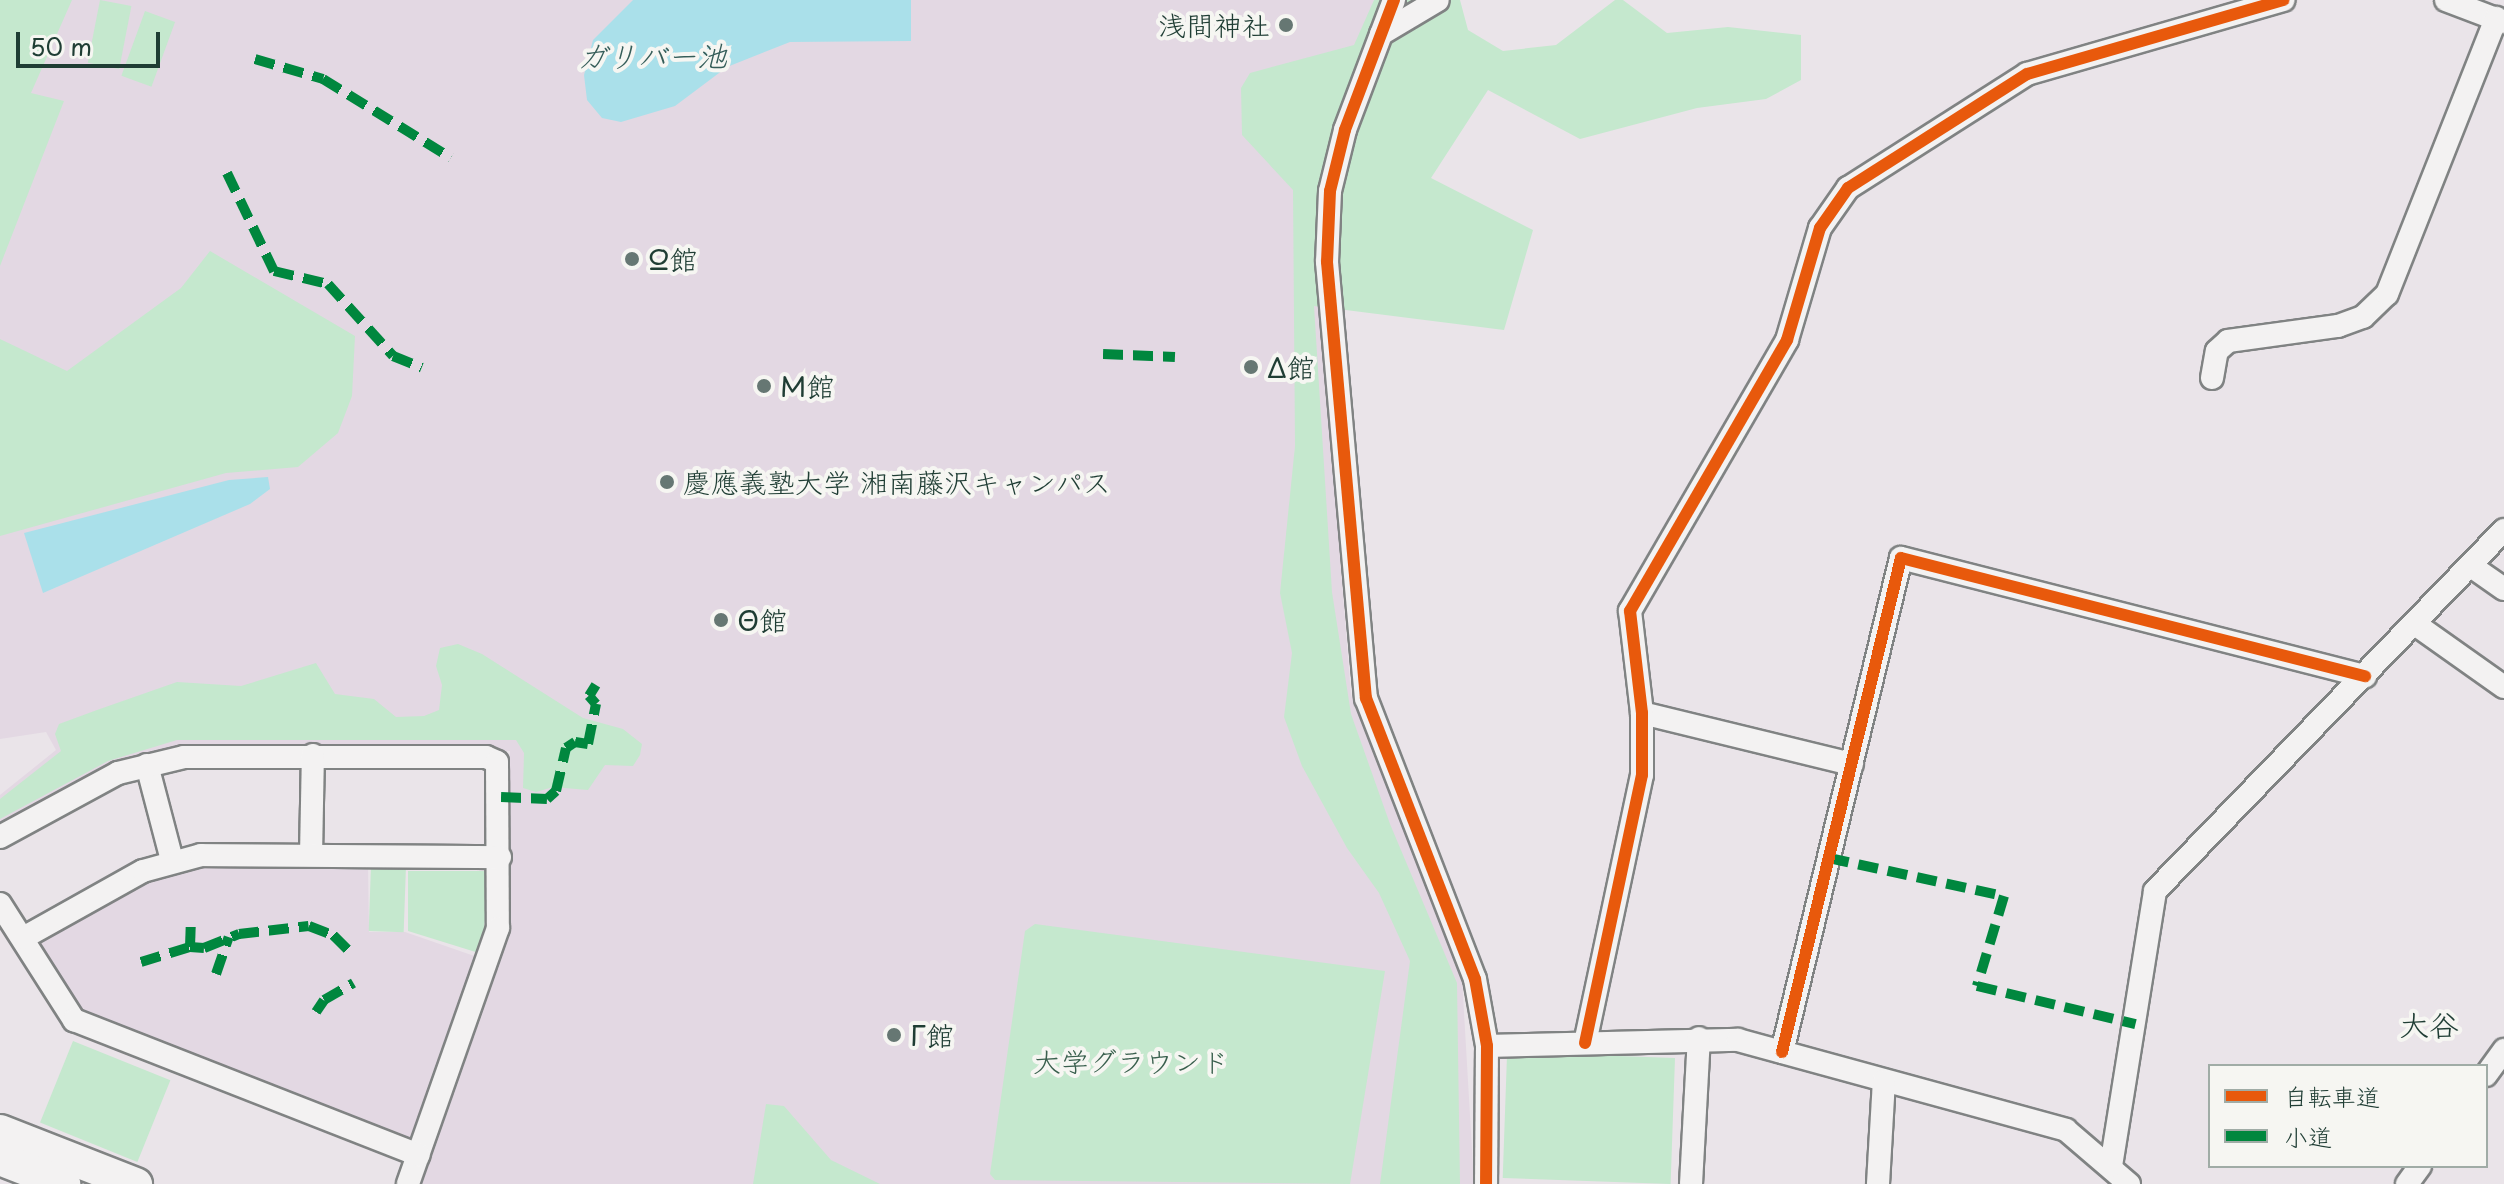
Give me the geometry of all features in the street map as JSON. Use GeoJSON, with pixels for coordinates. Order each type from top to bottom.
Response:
{"type":"FeatureCollection","features":[{"type":"Feature","properties":{"kind":"street"},"geometry":{"type":"LineString","coordinates":[[1394,0],[1345,130],[1330,191],[1327,262],[1366,698],[1475,979],[1487,1046],[1486,1184]]}},
{"type":"Feature","properties":{"kind":"street"},"geometry":{"type":"LineString","coordinates":[[1381,34],[1438,0]]}},
{"type":"Feature","properties":{"kind":"street"},"geometry":{"type":"LineString","coordinates":[[1585,1043],[1642,775],[1642,713],[1630,611],[1787,340],[1820,228],[1848,188],[2027,74],[2284,0]]}},
{"type":"Feature","properties":{"kind":"street"},"geometry":{"type":"LineString","coordinates":[[2212,378],[2217,351],[2228,341],[2338,326],[2363,317],[2387,294],[2500,20],[2446,0]]}},
{"type":"Feature","properties":{"kind":"street"},"geometry":{"type":"LineString","coordinates":[[2111,1166],[2155,891],[2504,530]]}},
{"type":"Feature","properties":{"kind":"street"},"geometry":{"type":"LineString","coordinates":[[1782,1052],[1901,558],[2365,676]]}},
{"type":"Feature","properties":{"kind":"street"},"geometry":{"type":"LineString","coordinates":[[2471,566],[2504,589]]}},
{"type":"Feature","properties":{"kind":"street"},"geometry":{"type":"LineString","coordinates":[[2415,624],[2504,687]]}},
{"type":"Feature","properties":{"kind":"street"},"geometry":{"type":"LineString","coordinates":[[1642,713],[1852,764]]}},
{"type":"Feature","properties":{"kind":"street"},"geometry":{"type":"LineString","coordinates":[[311,855],[313,755]]}},
{"type":"Feature","properties":{"kind":"street"},"geometry":{"type":"LineString","coordinates":[[0,837],[93,785],[147,765],[208,756],[313,755],[486,757],[497,762],[500,857],[498,928],[492,954],[408,1184]]}},
{"type":"Feature","properties":{"kind":"street"},"geometry":{"type":"LineString","coordinates":[[147,765],[172,860]]}},
{"type":"Feature","properties":{"kind":"street"},"geometry":{"type":"LineString","coordinates":[[23,938],[172,860],[201,855],[500,857]]}},
{"type":"Feature","properties":{"kind":"street"},"geometry":{"type":"LineString","coordinates":[[0,904],[23,938],[60,1005],[91,1030],[418,1155]]}},
{"type":"Feature","properties":{"kind":"street"},"geometry":{"type":"LineString","coordinates":[[1487,1046],[1699,1038],[1738,1040],[2066,1130],[2129,1184]]}},
{"type":"Feature","properties":{"kind":"street"},"geometry":{"type":"LineString","coordinates":[[1691,1184],[1699,1038]]}},
{"type":"Feature","properties":{"kind":"street"},"geometry":{"type":"LineString","coordinates":[[2488,1072],[2504,1050]]}},
{"type":"Feature","properties":{"kind":"street"},"geometry":{"type":"LineString","coordinates":[[1878,1184],[1884,1081]]}},
{"type":"Feature","properties":{"kind":"street"},"geometry":{"type":"LineString","coordinates":[[0,1131],[136,1184]]}},
{"type":"Feature","properties":{"kind":"street"},"geometry":{"type":"LineString","coordinates":[[0,1159],[64,1184]]}},
{"type":"Feature","properties":{"kind":"shaded area","name":"慶應義塾大学 湘南藤沢キャンパス"},"geometry":{"type":"Polygon","coordinates":[[[0,0],[1374,0],[1317,269],[1351,695],[1462,978],[1474,1184],[422,1184],[508,931],[510,751],[228,744],[164,749],[89,776],[0,824],[0,795],[56,750],[46,732],[0,739],[0,0]]]}},
{"type":"Feature","properties":{"kind":"shaded area"},"geometry":{"type":"Polygon","coordinates":[[[188,865],[368,865],[369,932],[405,932],[483,959],[415,1137],[405,1141],[90,1018],[73,1005],[41,943],[103,903],[188,865]]]}},
{"type":"Feature","properties":{"kind":"green space"},"geometry":{"type":"Polygon","coordinates":[[[0,0],[72,0],[31,93],[64,101],[0,266],[0,0]]]}},
{"type":"Feature","properties":{"kind":"green space"},"geometry":{"type":"Polygon","coordinates":[[[100,0],[131,6],[119,69],[88,63],[100,0]]]}},
{"type":"Feature","properties":{"kind":"green space"},"geometry":{"type":"Polygon","coordinates":[[[1374,0],[1460,0],[1468,30],[1503,51],[1556,45],[1615,0],[1623,0],[1667,33],[1728,27],[1801,35],[1801,80],[1766,99],[1697,108],[1580,139],[1488,90],[1431,178],[1533,230],[1504,330],[1314,306],[1332,592],[1351,714],[1390,824],[1457,983],[1460,1184],[1380,1184],[1410,961],[1379,893],[1347,848],[1302,766],[1284,717],[1292,653],[1280,593],[1295,446],[1293,190],[1242,135],[1241,88],[1250,73],[1354,45],[1374,0]]]}},
{"type":"Feature","properties":{"kind":"green space"},"geometry":{"type":"Polygon","coordinates":[[[145,11],[175,22],[151,87],[121,76],[145,11]]]}},
{"type":"Feature","properties":{"kind":"green space"},"geometry":{"type":"Polygon","coordinates":[[[210,251],[355,336],[352,396],[338,433],[298,467],[226,473],[0,536],[0,339],[67,371],[181,288],[210,251]]]}},
{"type":"Feature","properties":{"kind":"green space"},"geometry":{"type":"Polygon","coordinates":[[[458,644],[482,654],[583,718],[623,729],[642,744],[633,766],[605,765],[588,790],[553,787],[536,792],[523,788],[524,753],[516,740],[177,740],[108,761],[0,819],[0,799],[61,751],[55,734],[59,724],[177,682],[241,686],[316,663],[335,694],[374,699],[396,717],[424,716],[439,710],[442,685],[436,666],[440,648],[458,644]]]}},
{"type":"Feature","properties":{"kind":"green space"},"geometry":{"type":"Polygon","coordinates":[[[371,865],[406,866],[404,932],[369,931],[371,865]]]}},
{"type":"Feature","properties":{"kind":"green space"},"geometry":{"type":"Polygon","coordinates":[[[408,871],[489,871],[482,954],[408,931],[408,871]]]}},
{"type":"Feature","properties":{"kind":"green space","name":"大学グラウンド"},"geometry":{"type":"Polygon","coordinates":[[[1035,924],[1385,971],[1350,1184],[995,1180],[990,1174],[1025,931],[1035,924]]]}},
{"type":"Feature","properties":{"kind":"green space"},"geometry":{"type":"Polygon","coordinates":[[[73,1041],[170,1080],[137,1162],[40,1123],[73,1041]]]}},
{"type":"Feature","properties":{"kind":"green space"},"geometry":{"type":"Polygon","coordinates":[[[1507,1052],[1675,1058],[1671,1184],[1503,1178],[1507,1052]]]}},
{"type":"Feature","properties":{"kind":"green space"},"geometry":{"type":"Polygon","coordinates":[[[766,1104],[784,1106],[831,1160],[880,1184],[753,1184],[766,1104]]]}},
{"type":"Feature","properties":{"kind":"water","name":"ガリバー池"},"geometry":{"type":"Polygon","coordinates":[[[633,0],[911,0],[911,41],[790,42],[727,67],[675,106],[621,122],[602,118],[587,100],[584,75],[593,40],[633,0]]]}},
{"type":"Feature","properties":{"kind":"water"},"geometry":{"type":"Polygon","coordinates":[[[268,477],[270,489],[250,504],[43,593],[24,533],[229,480],[268,477]]]}},
{"type":"Feature","properties":{"kind":"marked path"},"geometry":{"type":"LineString","coordinates":[[255,59],[323,79],[451,158]]}},
{"type":"Feature","properties":{"kind":"marked path"},"geometry":{"type":"LineString","coordinates":[[227,173],[274,271],[328,284],[393,356],[422,368]]}},
{"type":"Feature","properties":{"kind":"marked path"},"geometry":{"type":"LineString","coordinates":[[1103,354],[1175,357]]}},
{"type":"Feature","properties":{"kind":"marked path"},"geometry":{"type":"LineString","coordinates":[[501,797],[547,799],[556,791],[566,748],[575,742],[588,744],[596,704],[589,696],[596,685]]}},
{"type":"Feature","properties":{"kind":"marked path"},"geometry":{"type":"LineString","coordinates":[[1829,858],[2004,896],[1977,986],[2135,1024]]}},
{"type":"Feature","properties":{"kind":"marked path"},"geometry":{"type":"LineString","coordinates":[[141,962],[190,947],[191,920]]}},
{"type":"Feature","properties":{"kind":"marked path"},"geometry":{"type":"LineString","coordinates":[[190,947],[204,948],[239,934],[309,926],[333,935],[353,955]]}},
{"type":"Feature","properties":{"kind":"marked path"},"geometry":{"type":"LineString","coordinates":[[216,974],[229,937]]}},
{"type":"Feature","properties":{"kind":"marked path"},"geometry":{"type":"LineString","coordinates":[[316,1012],[324,1000],[353,983]]}},
{"type":"Feature","properties":{"kind":"cycle path"},"geometry":{"type":"LineString","coordinates":[[1394,0],[1345,130],[1330,191],[1327,262],[1366,698],[1475,979],[1487,1046],[1486,1184]]}},
{"type":"Feature","properties":{"kind":"cycle path"},"geometry":{"type":"LineString","coordinates":[[1585,1043],[1642,775],[1642,713],[1630,611],[1787,340],[1820,228],[1848,188],[2027,74],[2284,0]]}},
{"type":"Feature","properties":{"kind":"cycle path"},"geometry":{"type":"LineString","coordinates":[[1782,1052],[1901,558],[2365,676]]}},
{"type":"Feature","properties":{"kind":"place","name":"浅間神社"},"geometry":{"type":"Point","coordinates":[1286,25]}},
{"type":"Feature","properties":{"kind":"place","name":"Ω館"},"geometry":{"type":"Point","coordinates":[632,259]}},
{"type":"Feature","properties":{"kind":"place","name":"Δ館"},"geometry":{"type":"Point","coordinates":[1251,367]}},
{"type":"Feature","properties":{"kind":"place","name":"Μ館"},"geometry":{"type":"Point","coordinates":[764,386]}},
{"type":"Feature","properties":{"kind":"place","name":"慶應義塾大学 湘南藤沢キャンパス"},"geometry":{"type":"Point","coordinates":[667,482]}},
{"type":"Feature","properties":{"kind":"place","name":"Θ館"},"geometry":{"type":"Point","coordinates":[721,620]}},
{"type":"Feature","properties":{"kind":"place","name":"Γ館"},"geometry":{"type":"Point","coordinates":[894,1035]}},
{"type":"Feature","properties":{"kind":"district","name":"大谷"},"geometry":{"type":"Point","coordinates":[2429,1024]}}]}
